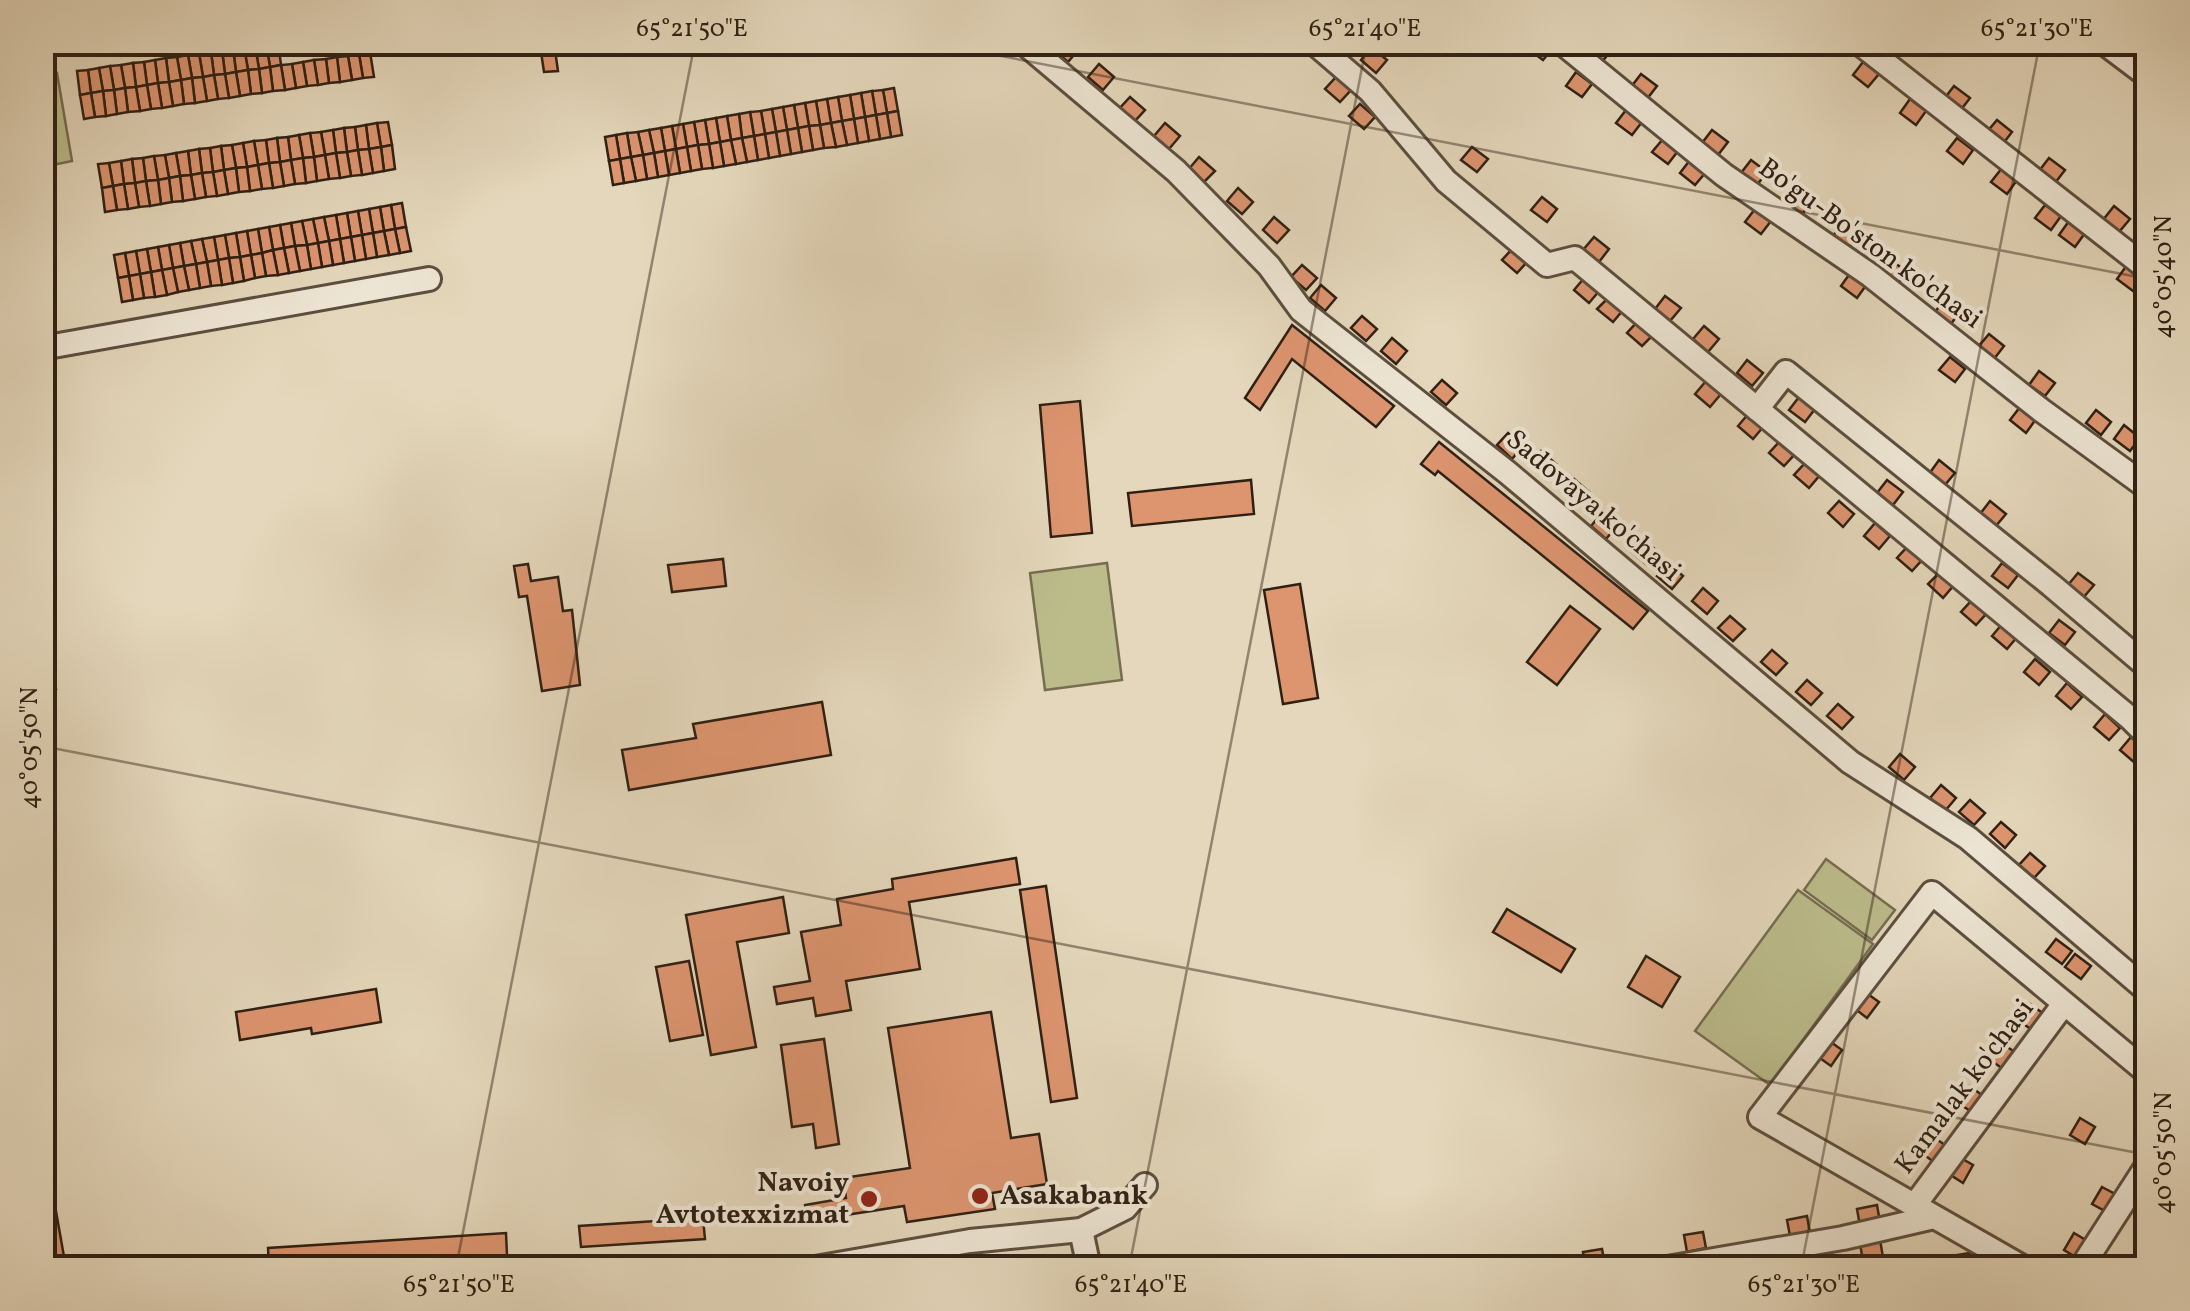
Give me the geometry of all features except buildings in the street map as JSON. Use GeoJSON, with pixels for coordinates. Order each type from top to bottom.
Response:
{"type":"FeatureCollection","features":[{"type":"Feature","properties":{"kind":"street","name":"Sadovaya ko'chasi"},"geometry":{"type":"LineString","coordinates":[[1022,42],[1176,171],[1269,266],[1301,310],[1508,473],[1850,762],[1968,838],[2148,991]]}},
{"type":"Feature","properties":{"kind":"street"},"geometry":{"type":"LineString","coordinates":[[1313,42],[1370,91],[1446,181],[1547,265],[1574,258],[2148,736]]}},
{"type":"Feature","properties":{"kind":"street","name":"Bo'gu-Bo'ston ko'chasi"},"geometry":{"type":"LineString","coordinates":[[1561,42],[1724,176],[1870,275],[2041,410],[2148,488]]}},
{"type":"Feature","properties":{"kind":"street"},"geometry":{"type":"LineString","coordinates":[[1858,42],[2148,269]]}},
{"type":"Feature","properties":{"kind":"street"},"geometry":{"type":"LineString","coordinates":[[2103,42],[2148,76]]}},
{"type":"Feature","properties":{"kind":"street"},"geometry":{"type":"LineString","coordinates":[[42,348],[429,279]]}},
{"type":"Feature","properties":{"kind":"street"},"geometry":{"type":"LineString","coordinates":[[1757,409],[1786,372],[2148,668]]}},
{"type":"Feature","properties":{"kind":"street","name":"Kamalak ko'chasi"},"geometry":{"type":"LineString","coordinates":[[2024,1268],[1760,1117],[1932,893],[2148,1074]]}},
{"type":"Feature","properties":{"kind":"street","name":"Kamalak ko'chasi"},"geometry":{"type":"LineString","coordinates":[[1667,1268],[1843,1238],[1924,1211],[2063,1005]]}},
{"type":"Feature","properties":{"kind":"street"},"geometry":{"type":"LineString","coordinates":[[2081,1268],[2148,1164]]}},
{"type":"Feature","properties":{"kind":"street"},"geometry":{"type":"LineString","coordinates":[[816,1268],[970,1241],[1082,1230],[1125,1208],[1145,1185]]}},
{"type":"Feature","properties":{"kind":"street"},"geometry":{"type":"LineString","coordinates":[[1082,1230],[1089,1268]]}},
{"type":"Feature","properties":{"kind":"green space"},"geometry":{"type":"Polygon","coordinates":[[[57,73],[72,161],[43,167],[43,75],[57,73]]]}},
{"type":"Feature","properties":{"kind":"green space"},"geometry":{"type":"Polygon","coordinates":[[[1107,563],[1122,680],[1045,690],[1030,573],[1107,563]]]}},
{"type":"Feature","properties":{"kind":"green space"},"geometry":{"type":"Polygon","coordinates":[[[1826,859],[1895,910],[1872,940],[1804,890],[1826,859]]]}},
{"type":"Feature","properties":{"kind":"green space"},"geometry":{"type":"Polygon","coordinates":[[[1798,890],[1873,944],[1770,1085],[1695,1031],[1798,890]]]}},
{"type":"Feature","properties":{"kind":"place","name":"Asakabank"},"geometry":{"type":"Point","coordinates":[980,1196]}},
{"type":"Feature","properties":{"kind":"place","name":"Navoiy Avtotexxizmat"},"geometry":{"type":"Point","coordinates":[869,1199]}}]}
